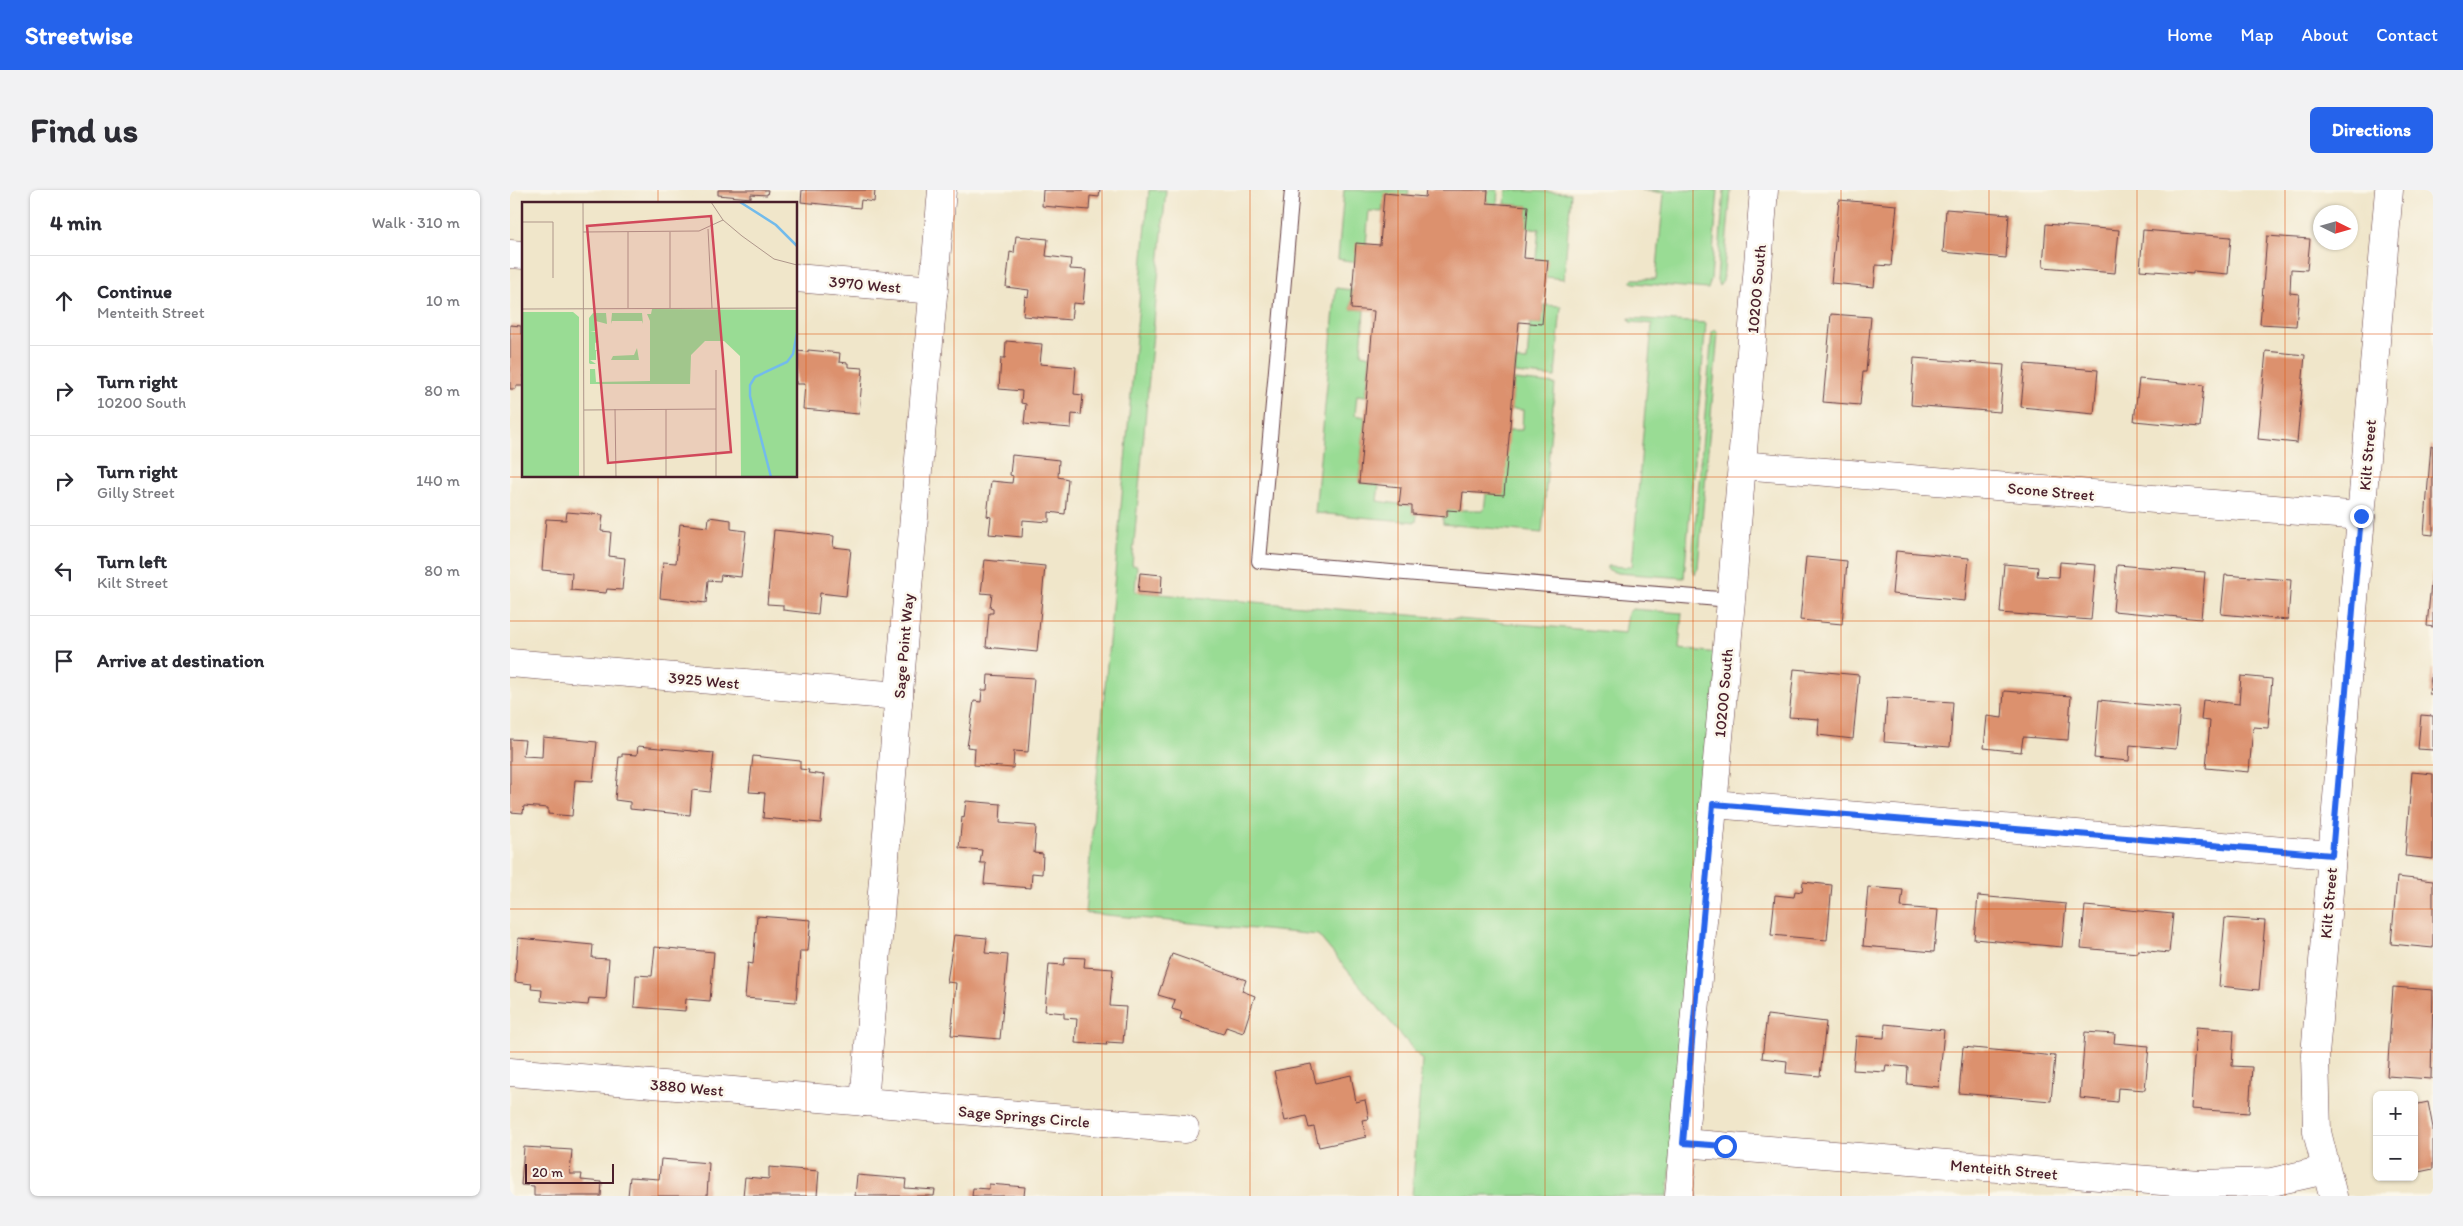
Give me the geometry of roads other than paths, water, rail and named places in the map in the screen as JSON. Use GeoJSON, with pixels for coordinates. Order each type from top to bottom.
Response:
{"type":"FeatureCollection","features":[{"type":"Feature","properties":{"kind":"street","name":"Sage Point Way"},"geometry":{"type":"LineString","coordinates":[[864,1102],[942,190]]}},
{"type":"Feature","properties":{"kind":"street","name":"10200 South"},"geometry":{"type":"LineString","coordinates":[[1678,1196],[1731,600],[1764,190]]}},
{"type":"Feature","properties":{"kind":"street","name":"Kilt Street"},"geometry":{"type":"LineString","coordinates":[[2333,1196],[2324,1170],[2317,1132],[2315,1055],[2389,190]]}},
{"type":"Feature","properties":{"kind":"street","name":"3970 West"},"geometry":{"type":"LineString","coordinates":[[798,278],[934,290]]}},
{"type":"Feature","properties":{"kind":"street","name":"Scone Street"},"geometry":{"type":"LineString","coordinates":[[1741,465],[2361,516]]}},
{"type":"Feature","properties":{"kind":"street","name":"3925 West"},"geometry":{"type":"LineString","coordinates":[[510,663],[899,696]]}},
{"type":"Feature","properties":{"kind":"street"},"geometry":{"type":"LineString","coordinates":[[1713,804],[2332,855]]}},
{"type":"Feature","properties":{"kind":"street","name":"3880 West"},"geometry":{"type":"LineString","coordinates":[[510,1072],[864,1102]]}},
{"type":"Feature","properties":{"kind":"street","name":"Sage Springs Circle"},"geometry":{"type":"LineString","coordinates":[[864,1102],[1185,1129]]}},
{"type":"Feature","properties":{"kind":"street","name":"Menteith Street"},"geometry":{"type":"LineString","coordinates":[[1683,1143],[2200,1184],[2272,1182],[2324,1170]]}},
{"type":"Feature","properties":{"kind":"lane"},"geometry":{"type":"LineString","coordinates":[[1292,190],[1260,561],[1731,600]]}}]}
